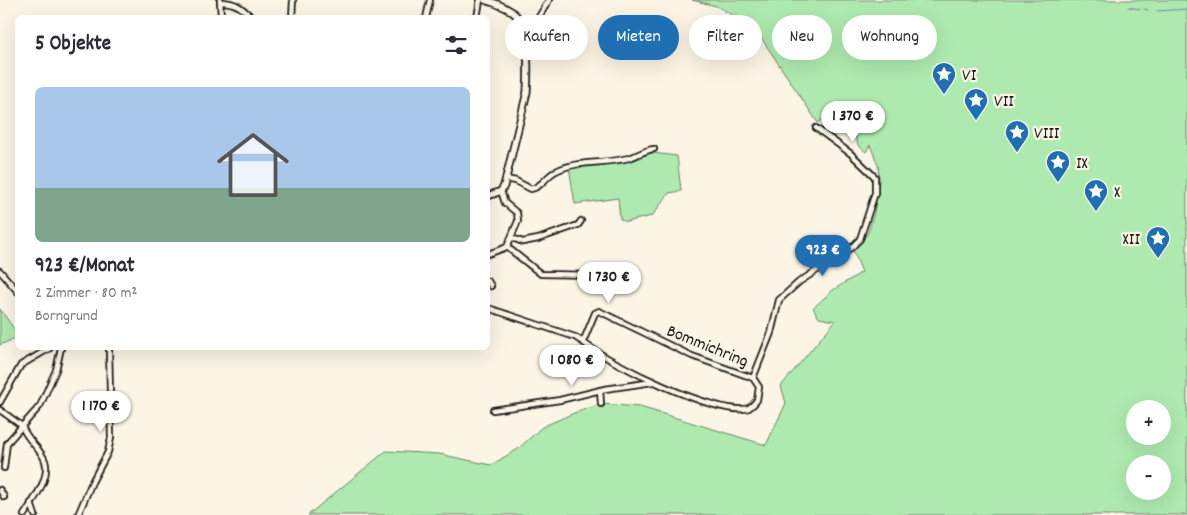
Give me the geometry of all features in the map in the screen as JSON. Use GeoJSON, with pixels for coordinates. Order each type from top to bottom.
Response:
{"type":"FeatureCollection","features":[{"type":"Feature","properties":{"kind":"street"},"geometry":{"type":"LineString","coordinates":[[292,15],[293,0]]}},
{"type":"Feature","properties":{"kind":"street"},"geometry":{"type":"LineString","coordinates":[[427,15],[430,0]]}},
{"type":"Feature","properties":{"kind":"street"},"geometry":{"type":"LineString","coordinates":[[478,15],[480,0]]}},
{"type":"Feature","properties":{"kind":"street"},"geometry":{"type":"LineString","coordinates":[[485,0],[502,5],[513,15]]}},
{"type":"Feature","properties":{"kind":"street"},"geometry":{"type":"LineString","coordinates":[[540,15],[549,0]]}},
{"type":"Feature","properties":{"kind":"street"},"geometry":{"type":"LineString","coordinates":[[221,15],[220,1],[241,6],[249,15]]}},
{"type":"Feature","properties":{"kind":"street"},"geometry":{"type":"LineString","coordinates":[[490,253],[507,247],[518,221],[517,213],[505,203],[502,191],[527,92],[525,60]]}},
{"type":"Feature","properties":{"kind":"street"},"geometry":{"type":"LineString","coordinates":[[753,378],[770,333],[779,300],[799,282],[851,248],[860,239],[875,193],[875,177],[850,153],[816,128]]}},
{"type":"Feature","properties":{"kind":"street"},"geometry":{"type":"LineString","coordinates":[[506,179],[516,181],[531,189],[536,188],[554,172],[566,167],[588,162],[633,157],[645,150],[654,149]]}},
{"type":"Feature","properties":{"kind":"street"},"geometry":{"type":"LineString","coordinates":[[490,195],[502,191]]}},
{"type":"Feature","properties":{"kind":"street"},"geometry":{"type":"LineString","coordinates":[[512,238],[523,242],[538,239],[578,225],[581,222]]}},
{"type":"Feature","properties":{"kind":"street"},"geometry":{"type":"LineString","coordinates":[[507,247],[541,274],[597,275],[618,280],[637,277]]}},
{"type":"Feature","properties":{"kind":"street"},"geometry":{"type":"LineString","coordinates":[[0,271],[15,288]]}},
{"type":"Feature","properties":{"kind":"street"},"geometry":{"type":"LineString","coordinates":[[490,309],[575,337],[583,342]]}},
{"type":"Feature","properties":{"kind":"street","name":"Bommichring"},"geometry":{"type":"LineString","coordinates":[[599,311],[692,356],[753,378],[759,393],[757,400],[747,408],[734,408],[704,400],[654,382],[618,364],[583,342],[595,313],[599,311]]}},
{"type":"Feature","properties":{"kind":"street"},"geometry":{"type":"LineString","coordinates":[[0,402],[21,365],[47,350]]}},
{"type":"Feature","properties":{"kind":"street"},"geometry":{"type":"LineString","coordinates":[[4,468],[7,443],[40,406],[56,370],[61,350]]}},
{"type":"Feature","properties":{"kind":"street"},"geometry":{"type":"LineString","coordinates":[[78,515],[92,482],[108,452],[111,438],[110,350]]}},
{"type":"Feature","properties":{"kind":"street"},"geometry":{"type":"LineString","coordinates":[[493,410],[560,400],[600,390],[654,382]]}},
{"type":"Feature","properties":{"kind":"street"},"geometry":{"type":"LineString","coordinates":[[600,390],[601,404]]}},
{"type":"Feature","properties":{"kind":"street"},"geometry":{"type":"LineString","coordinates":[[0,410],[22,426],[25,434],[43,456],[47,464],[46,475],[24,515]]}},
{"type":"Feature","properties":{"kind":"street"},"geometry":{"type":"LineString","coordinates":[[0,490],[4,496]]}},
{"type":"Feature","properties":{"kind":"street"},"geometry":{"type":"LineString","coordinates":[[31,503],[34,515]]}},
{"type":"Feature","properties":{"kind":"green space"},"geometry":{"type":"Polygon","coordinates":[[[692,0],[1187,0],[1187,515],[308,515],[386,451],[439,454],[491,465],[518,449],[542,427],[601,404],[640,407],[766,445],[786,403],[781,386],[835,321],[819,318],[813,308],[833,290],[862,272],[853,250],[868,233],[874,213],[879,180],[878,165],[870,145],[866,152],[858,145],[849,119],[834,111],[818,123],[776,60],[832,60],[832,15],[772,15],[772,54],[762,39],[762,15],[732,15],[716,6],[692,0]]]}},
{"type":"Feature","properties":{"kind":"green space"},"geometry":{"type":"Polygon","coordinates":[[[645,152],[677,156],[681,191],[669,193],[652,216],[626,222],[620,219],[618,198],[575,204],[569,167],[637,158],[637,155],[645,152]]]}},
{"type":"Feature","properties":{"kind":"green space"},"geometry":{"type":"Polygon","coordinates":[[[0,309],[15,330],[15,338],[0,345],[0,309]]]}},
{"type":"Feature","properties":{"kind":"waterway"},"geometry":{"type":"LineString","coordinates":[[1128,7],[1140,9]]}},
{"type":"Feature","properties":{"kind":"waterway"},"geometry":{"type":"LineString","coordinates":[[1144,9],[1148,10]]}},
{"type":"Feature","properties":{"kind":"waterway"},"geometry":{"type":"LineString","coordinates":[[1157,11],[1187,9]]}},
{"type":"Feature","properties":{"kind":"place","name":"VI"},"geometry":{"type":"Point","coordinates":[944,95]}},
{"type":"Feature","properties":{"kind":"place","name":"VII"},"geometry":{"type":"Point","coordinates":[976,121]}},
{"type":"Feature","properties":{"kind":"place","name":"VIII"},"geometry":{"type":"Point","coordinates":[1017,153]}},
{"type":"Feature","properties":{"kind":"place","name":"IX"},"geometry":{"type":"Point","coordinates":[1058,183]}},
{"type":"Feature","properties":{"kind":"place","name":"X"},"geometry":{"type":"Point","coordinates":[1096,212]}},
{"type":"Feature","properties":{"kind":"place","name":"XII"},"geometry":{"type":"Point","coordinates":[1158,259]}}]}
